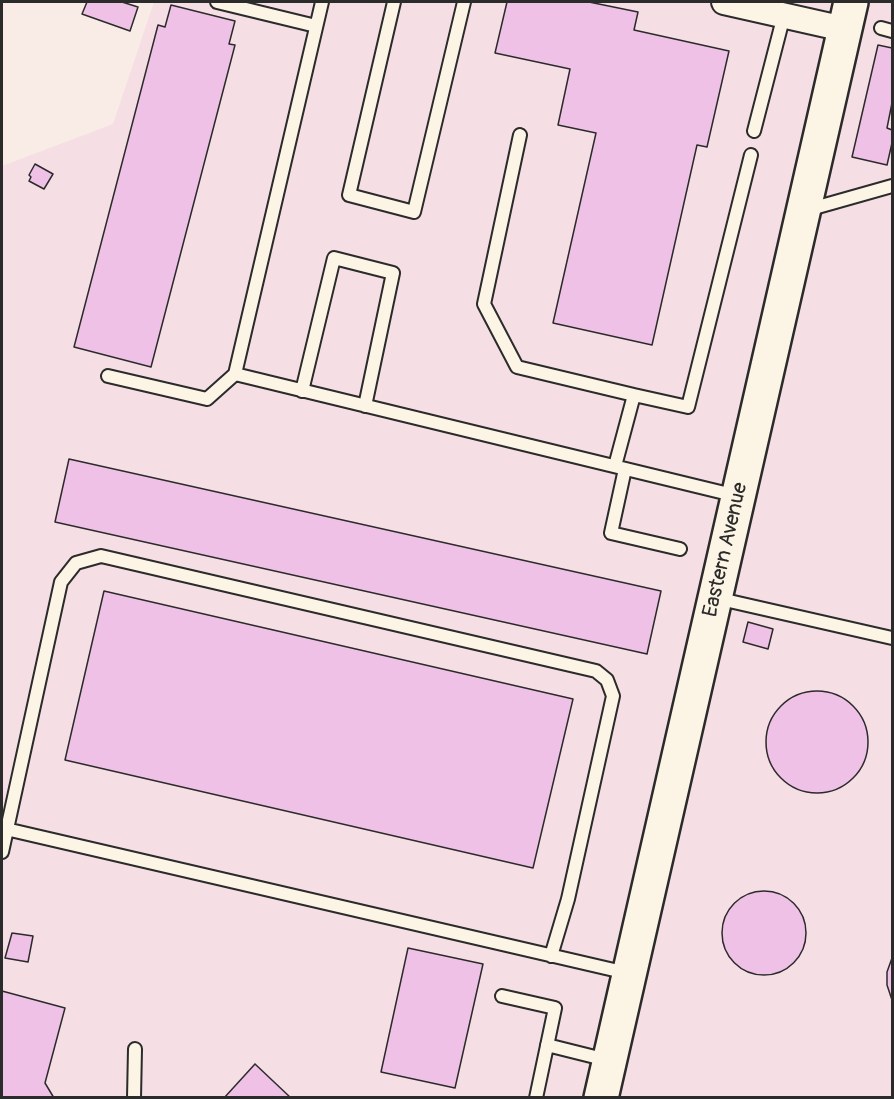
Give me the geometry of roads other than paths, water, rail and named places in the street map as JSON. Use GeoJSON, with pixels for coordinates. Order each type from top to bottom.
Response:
{"type":"FeatureCollection","features":[{"type":"Feature","properties":{"kind":"main road","name":"Eastern Avenue"},"geometry":{"type":"LineString","coordinates":[[601,1098],[847,15]]}},
{"type":"Feature","properties":{"kind":"street"},"geometry":{"type":"LineString","coordinates":[[724,2],[781,10],[847,15]]}},
{"type":"Feature","properties":{"kind":"lane"},"geometry":{"type":"LineString","coordinates":[[217,2],[316,26]]}},
{"type":"Feature","properties":{"kind":"lane"},"geometry":{"type":"LineString","coordinates":[[108,376],[207,399],[235,374],[322,2]]}},
{"type":"Feature","properties":{"kind":"lane"},"geometry":{"type":"LineString","coordinates":[[393,2],[349,195],[414,212],[464,2]]}},
{"type":"Feature","properties":{"kind":"lane"},"geometry":{"type":"LineString","coordinates":[[754,131],[781,10]]}},
{"type":"Feature","properties":{"kind":"lane"},"geometry":{"type":"LineString","coordinates":[[520,135],[484,304],[517,366],[688,407],[751,155]]}},
{"type":"Feature","properties":{"kind":"lane"},"geometry":{"type":"LineString","coordinates":[[803,211],[892,186]]}},
{"type":"Feature","properties":{"kind":"lane"},"geometry":{"type":"LineString","coordinates":[[302,391],[334,258],[393,273],[365,406]]}},
{"type":"Feature","properties":{"kind":"lane"},"geometry":{"type":"LineString","coordinates":[[235,374],[738,496]]}},
{"type":"Feature","properties":{"kind":"lane"},"geometry":{"type":"LineString","coordinates":[[634,395],[620,468],[611,533],[680,549]]}},
{"type":"Feature","properties":{"kind":"lane"},"geometry":{"type":"LineString","coordinates":[[2,852],[61,582],[76,563],[101,556],[573,665],[596,671],[607,680],[614,696],[568,899],[551,956]]}},
{"type":"Feature","properties":{"kind":"lane"},"geometry":{"type":"LineString","coordinates":[[715,597],[892,638]]}},
{"type":"Feature","properties":{"kind":"lane"},"geometry":{"type":"LineString","coordinates":[[6,829],[629,974]]}},
{"type":"Feature","properties":{"kind":"lane"},"geometry":{"type":"LineString","coordinates":[[502,996],[555,1008],[536,1098]]}},
{"type":"Feature","properties":{"kind":"lane"},"geometry":{"type":"LineString","coordinates":[[547,1046],[609,1060]]}},
{"type":"Feature","properties":{"kind":"lane"},"geometry":{"type":"LineString","coordinates":[[134,1098],[135,1048]]}}]}
